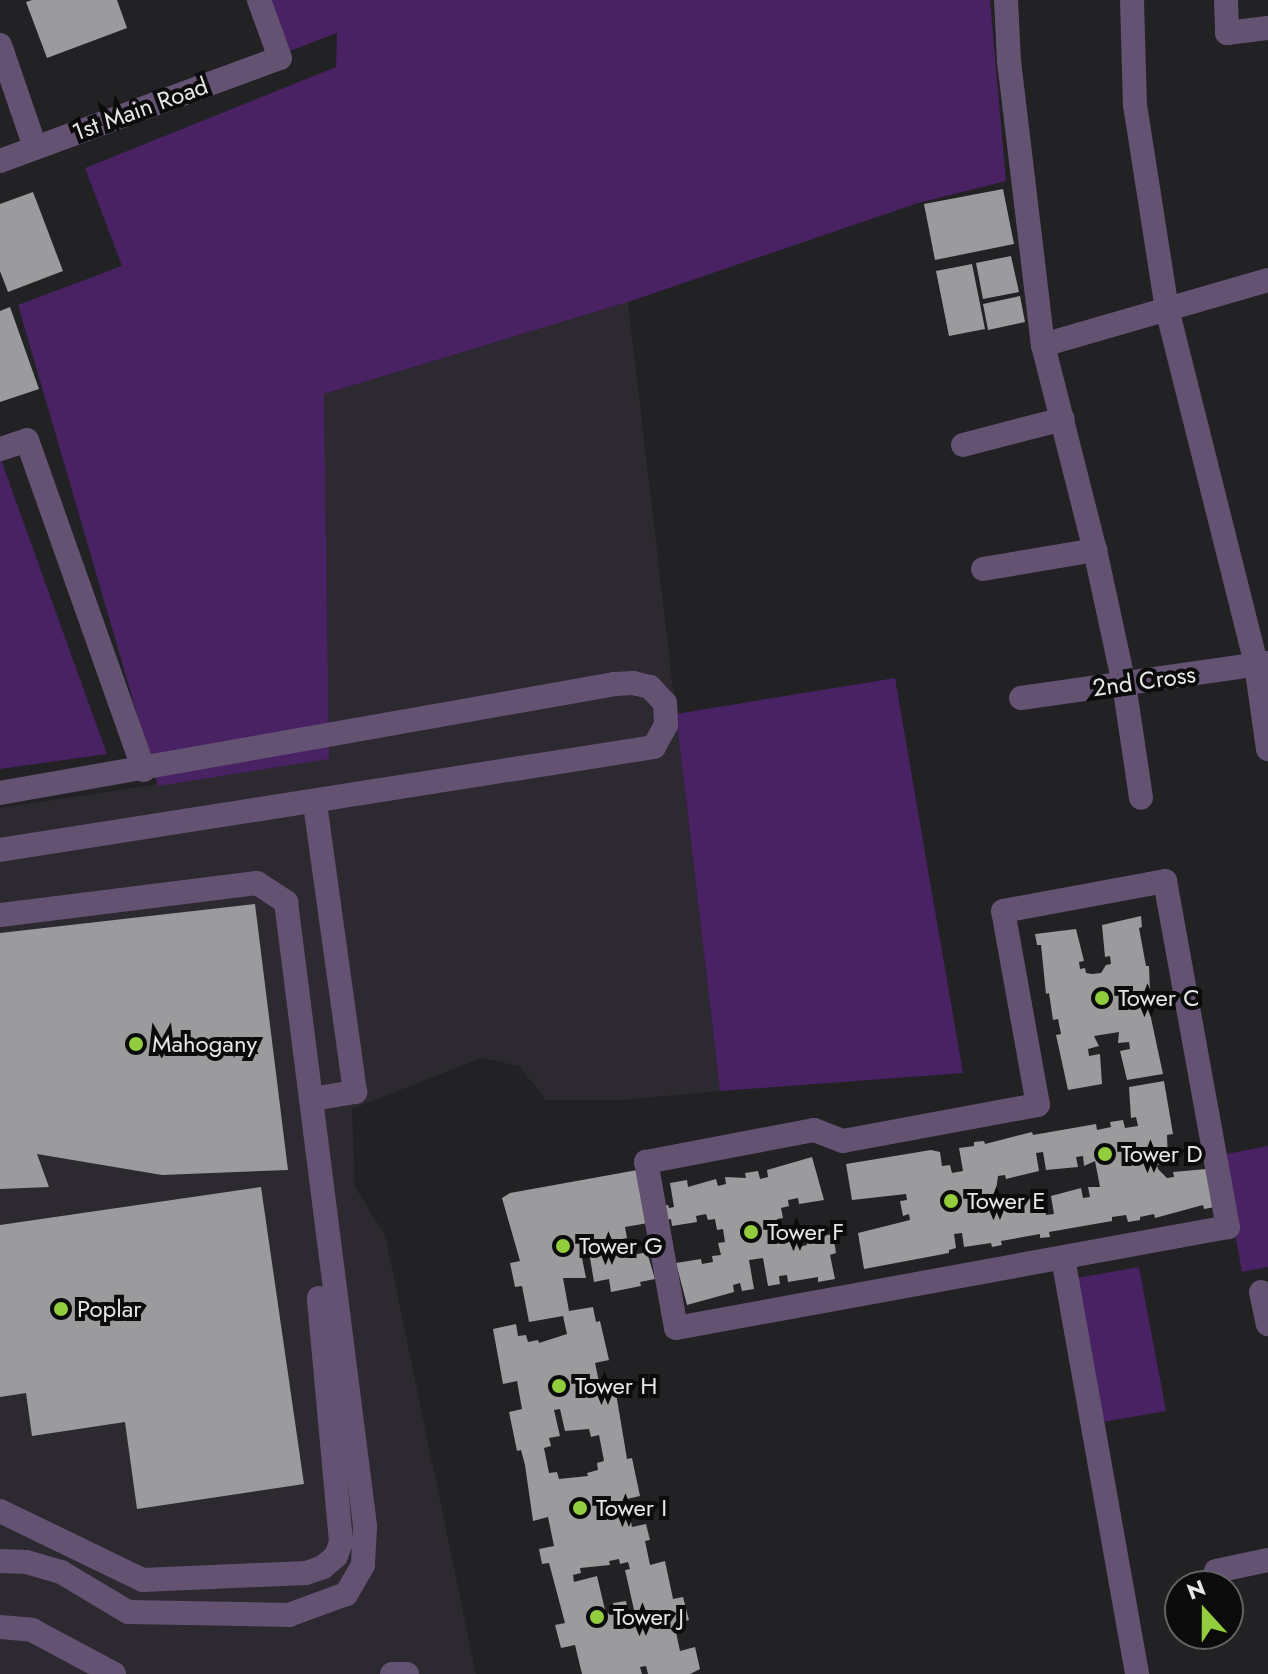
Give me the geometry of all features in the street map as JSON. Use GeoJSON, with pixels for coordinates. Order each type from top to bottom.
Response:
{"type":"FeatureCollection","features":[{"type":"Feature","properties":{"kind":"street","name":"1st Main Road"},"geometry":{"type":"LineString","coordinates":[[0,161],[280,58],[259,0]]}},
{"type":"Feature","properties":{"kind":"street"},"geometry":{"type":"LineString","coordinates":[[1006,0],[1009,61],[1043,345],[1095,550],[1124,684],[1141,798]]}},
{"type":"Feature","properties":{"kind":"street"},"geometry":{"type":"LineString","coordinates":[[1132,0],[1135,105],[1167,309],[1262,664],[1268,749]]}},
{"type":"Feature","properties":{"kind":"street"},"geometry":{"type":"LineString","coordinates":[[1226,0],[1227,33],[1268,28]]}},
{"type":"Feature","properties":{"kind":"street"},"geometry":{"type":"LineString","coordinates":[[0,45],[35,147]]}},
{"type":"Feature","properties":{"kind":"street"},"geometry":{"type":"LineString","coordinates":[[1043,345],[1268,280]]}},
{"type":"Feature","properties":{"kind":"street"},"geometry":{"type":"LineString","coordinates":[[963,445],[1063,419]]}},
{"type":"Feature","properties":{"kind":"street"},"geometry":{"type":"LineString","coordinates":[[0,449],[27,440],[144,770]]}},
{"type":"Feature","properties":{"kind":"street"},"geometry":{"type":"LineString","coordinates":[[983,569],[1095,550]]}},
{"type":"Feature","properties":{"kind":"street","name":"2nd Cross"},"geometry":{"type":"LineString","coordinates":[[1021,698],[1262,664]]}},
{"type":"Feature","properties":{"kind":"street"},"geometry":{"type":"LineString","coordinates":[[0,793],[144,770],[615,684],[633,683],[650,687],[665,703],[666,725],[654,747],[0,850]]}},
{"type":"Feature","properties":{"kind":"street"},"geometry":{"type":"LineString","coordinates":[[312,1099],[355,1092],[315,802]]}},
{"type":"Feature","properties":{"kind":"street"},"geometry":{"type":"LineString","coordinates":[[1165,881],[1228,1227],[1063,1258],[676,1328],[646,1162],[814,1130],[843,1141],[1038,1105],[1003,911],[1165,881]]}},
{"type":"Feature","properties":{"kind":"street"},"geometry":{"type":"LineString","coordinates":[[0,915],[257,883],[286,902],[365,1526],[363,1565],[346,1594],[289,1615],[128,1612],[61,1572],[26,1562],[0,1561]]}},
{"type":"Feature","properties":{"kind":"street"},"geometry":{"type":"LineString","coordinates":[[1063,1258],[1137,1674]]}},
{"type":"Feature","properties":{"kind":"street"},"geometry":{"type":"LineString","coordinates":[[1261,1292],[1268,1324]]}},
{"type":"Feature","properties":{"kind":"street"},"geometry":{"type":"LineString","coordinates":[[0,1511],[143,1580],[306,1573],[323,1567],[336,1556],[341,1542],[319,1298]]}},
{"type":"Feature","properties":{"kind":"street"},"geometry":{"type":"LineString","coordinates":[[1221,1570],[1268,1560]]}},
{"type":"Feature","properties":{"kind":"street"},"geometry":{"type":"LineString","coordinates":[[0,1627],[32,1630],[114,1674]]}},
{"type":"Feature","properties":{"kind":"street"},"geometry":{"type":"LineString","coordinates":[[392,1674],[407,1674]]}},
{"type":"Feature","properties":{"kind":"shaded area"},"geometry":{"type":"Polygon","coordinates":[[[271,0],[990,0],[1006,181],[918,203],[628,302],[324,394],[329,759],[158,786],[18,305],[122,266],[85,168],[336,67],[337,33],[290,51],[271,0]]]}},
{"type":"Feature","properties":{"kind":"shaded area"},"geometry":{"type":"Polygon","coordinates":[[[628,302],[720,1091],[623,1100],[546,1100],[519,1066],[481,1058],[352,1109],[355,1187],[385,1235],[476,1674],[0,1674],[0,808],[328,759],[324,394],[628,302]]]}},
{"type":"Feature","properties":{"kind":"shaded area"},"geometry":{"type":"Polygon","coordinates":[[[0,457],[107,754],[0,769],[0,457]]]}},
{"type":"Feature","properties":{"kind":"shaded area"},"geometry":{"type":"Polygon","coordinates":[[[895,678],[963,1073],[720,1091],[676,714],[895,678]]]}},
{"type":"Feature","properties":{"kind":"shaded area"},"geometry":{"type":"Polygon","coordinates":[[[1268,1146],[1268,1267],[1242,1272],[1221,1155],[1268,1146]]]}},
{"type":"Feature","properties":{"kind":"shaded area"},"geometry":{"type":"Polygon","coordinates":[[[1139,1267],[1166,1411],[1103,1422],[1077,1278],[1139,1267]]]}},
{"type":"Feature","properties":{"kind":"building"},"geometry":{"type":"Polygon","coordinates":[[[117,0],[127,28],[47,58],[26,2],[117,0]]]}},
{"type":"Feature","properties":{"kind":"building"},"geometry":{"type":"Polygon","coordinates":[[[1003,189],[1014,244],[935,260],[924,204],[1003,189]]]}},
{"type":"Feature","properties":{"kind":"building"},"geometry":{"type":"Polygon","coordinates":[[[33,192],[63,271],[8,292],[0,271],[0,204],[33,192]]]}},
{"type":"Feature","properties":{"kind":"building"},"geometry":{"type":"Polygon","coordinates":[[[1011,256],[1019,292],[983,299],[976,263],[1011,256]]]}},
{"type":"Feature","properties":{"kind":"building"},"geometry":{"type":"Polygon","coordinates":[[[972,264],[985,329],[949,336],[936,271],[972,264]]]}},
{"type":"Feature","properties":{"kind":"building"},"geometry":{"type":"Polygon","coordinates":[[[1020,296],[1025,322],[988,330],[983,304],[1020,296]]]}},
{"type":"Feature","properties":{"kind":"building"},"geometry":{"type":"Polygon","coordinates":[[[10,307],[39,389],[0,402],[0,311],[10,307]]]}},
{"type":"Feature","properties":{"kind":"building","name":"Mahogany"},"geometry":{"type":"Polygon","coordinates":[[[255,904],[288,1170],[162,1175],[37,1154],[49,1187],[0,1189],[0,933],[255,904]]]}},
{"type":"Feature","properties":{"kind":"building","name":"Tower C"},"geometry":{"type":"Polygon","coordinates":[[[1141,916],[1142,927],[1139,928],[1146,966],[1149,966],[1150,992],[1154,991],[1156,1003],[1148,1004],[1163,1074],[1127,1080],[1120,1051],[1130,1049],[1129,1042],[1118,1043],[1119,1032],[1094,1036],[1099,1046],[1088,1049],[1089,1056],[1100,1054],[1102,1084],[1068,1090],[1056,1035],[1061,1034],[1058,1019],[1053,1020],[1049,993],[1046,994],[1041,945],[1037,945],[1035,934],[1076,929],[1084,961],[1079,962],[1080,969],[1085,968],[1086,973],[1101,973],[1106,965],[1111,964],[1110,956],[1105,957],[1102,925],[1141,916]]]}},
{"type":"Feature","properties":{"kind":"building"},"geometry":{"type":"Polygon","coordinates":[[[1164,1081],[1173,1134],[1167,1135],[1168,1162],[1157,1165],[1158,1169],[1167,1178],[1174,1177],[1173,1172],[1206,1169],[1215,1207],[1204,1209],[1203,1205],[1128,1222],[1126,1215],[1112,1217],[1112,1221],[1049,1232],[1050,1237],[1040,1238],[1040,1234],[1001,1241],[1002,1245],[992,1247],[991,1243],[964,1247],[962,1233],[954,1234],[956,1248],[949,1250],[949,1253],[864,1269],[858,1233],[910,1220],[909,1214],[903,1216],[900,1201],[907,1200],[906,1194],[852,1200],[846,1164],[931,1150],[940,1152],[942,1166],[950,1165],[952,1173],[963,1171],[959,1148],[974,1146],[974,1142],[984,1141],[985,1144],[1032,1132],[1033,1135],[1096,1124],[1097,1130],[1111,1127],[1110,1122],[1123,1120],[1125,1128],[1138,1126],[1136,1117],[1131,1118],[1129,1087],[1164,1081]],[[1043,1152],[1036,1153],[1039,1171],[1006,1179],[1005,1175],[998,1176],[995,1197],[1003,1207],[1011,1206],[1010,1200],[1043,1197],[1046,1215],[1054,1214],[1051,1196],[1081,1188],[1083,1198],[1090,1197],[1088,1187],[1100,1187],[1095,1161],[1084,1166],[1083,1156],[1076,1157],[1078,1167],[1046,1170],[1043,1152]]]}},
{"type":"Feature","properties":{"kind":"building"},"geometry":{"type":"Polygon","coordinates":[[[812,1157],[824,1200],[799,1204],[798,1198],[788,1200],[789,1206],[781,1208],[783,1218],[777,1219],[779,1232],[786,1231],[788,1242],[797,1241],[798,1247],[807,1245],[806,1239],[833,1234],[836,1253],[830,1255],[835,1279],[818,1282],[818,1277],[788,1282],[787,1275],[779,1276],[780,1284],[768,1286],[763,1258],[749,1260],[754,1289],[742,1291],[740,1283],[733,1285],[734,1292],[687,1305],[676,1263],[701,1259],[702,1264],[713,1262],[712,1256],[721,1255],[718,1243],[725,1242],[723,1229],[717,1230],[715,1219],[708,1220],[706,1214],[696,1216],[697,1222],[672,1226],[671,1219],[625,1227],[627,1238],[612,1241],[613,1248],[631,1244],[633,1255],[647,1252],[655,1279],[640,1282],[641,1286],[611,1292],[609,1279],[594,1282],[589,1252],[581,1253],[586,1278],[563,1278],[569,1311],[593,1307],[596,1322],[600,1321],[609,1360],[595,1363],[601,1391],[615,1387],[627,1459],[632,1458],[640,1496],[627,1499],[632,1527],[646,1524],[650,1540],[645,1541],[650,1565],[665,1561],[673,1599],[683,1597],[689,1620],[674,1623],[680,1651],[695,1647],[700,1669],[690,1674],[648,1674],[646,1666],[640,1667],[642,1674],[582,1674],[575,1645],[561,1648],[555,1625],[565,1623],[549,1563],[542,1564],[539,1549],[554,1546],[548,1517],[533,1521],[525,1465],[521,1450],[517,1451],[509,1412],[522,1409],[517,1381],[503,1384],[493,1329],[516,1324],[518,1336],[526,1335],[528,1342],[538,1340],[539,1343],[567,1334],[563,1316],[529,1322],[522,1286],[515,1287],[510,1263],[520,1261],[502,1198],[510,1193],[654,1167],[661,1206],[668,1205],[669,1208],[674,1207],[670,1183],[687,1180],[688,1187],[716,1179],[718,1186],[726,1184],[725,1177],[746,1178],[745,1173],[758,1171],[760,1179],[768,1177],[767,1170],[812,1157]],[[560,1409],[554,1410],[560,1436],[549,1438],[551,1446],[544,1448],[549,1473],[557,1472],[559,1479],[588,1476],[587,1473],[598,1470],[597,1463],[604,1461],[599,1435],[591,1437],[589,1429],[565,1431],[560,1409]],[[619,1559],[609,1561],[610,1565],[580,1568],[581,1573],[573,1575],[574,1582],[597,1576],[606,1614],[615,1612],[613,1603],[626,1601],[631,1624],[637,1623],[625,1570],[630,1569],[628,1562],[620,1564],[619,1559]]]}},
{"type":"Feature","properties":{"kind":"building"},"geometry":{"type":"Polygon","coordinates":[[[261,1187],[304,1484],[137,1509],[125,1422],[32,1436],[26,1393],[0,1397],[0,1225],[261,1187]]]}},
{"type":"Feature","properties":{"kind":"place","name":"Tower C"},"geometry":{"type":"Point","coordinates":[1102,998]}},
{"type":"Feature","properties":{"kind":"place","name":"Mahogany"},"geometry":{"type":"Point","coordinates":[136,1044]}},
{"type":"Feature","properties":{"kind":"place","name":"Tower D"},"geometry":{"type":"Point","coordinates":[1105,1154]}},
{"type":"Feature","properties":{"kind":"place","name":"Tower E"},"geometry":{"type":"Point","coordinates":[951,1201]}},
{"type":"Feature","properties":{"kind":"place","name":"Tower F"},"geometry":{"type":"Point","coordinates":[751,1232]}},
{"type":"Feature","properties":{"kind":"place","name":"Tower G"},"geometry":{"type":"Point","coordinates":[563,1246]}},
{"type":"Feature","properties":{"kind":"place","name":"Poplar"},"geometry":{"type":"Point","coordinates":[61,1309]}},
{"type":"Feature","properties":{"kind":"place","name":"Tower H"},"geometry":{"type":"Point","coordinates":[559,1386]}},
{"type":"Feature","properties":{"kind":"place","name":"Tower I"},"geometry":{"type":"Point","coordinates":[580,1508]}},
{"type":"Feature","properties":{"kind":"place","name":"Tower J"},"geometry":{"type":"Point","coordinates":[597,1617]}}]}
